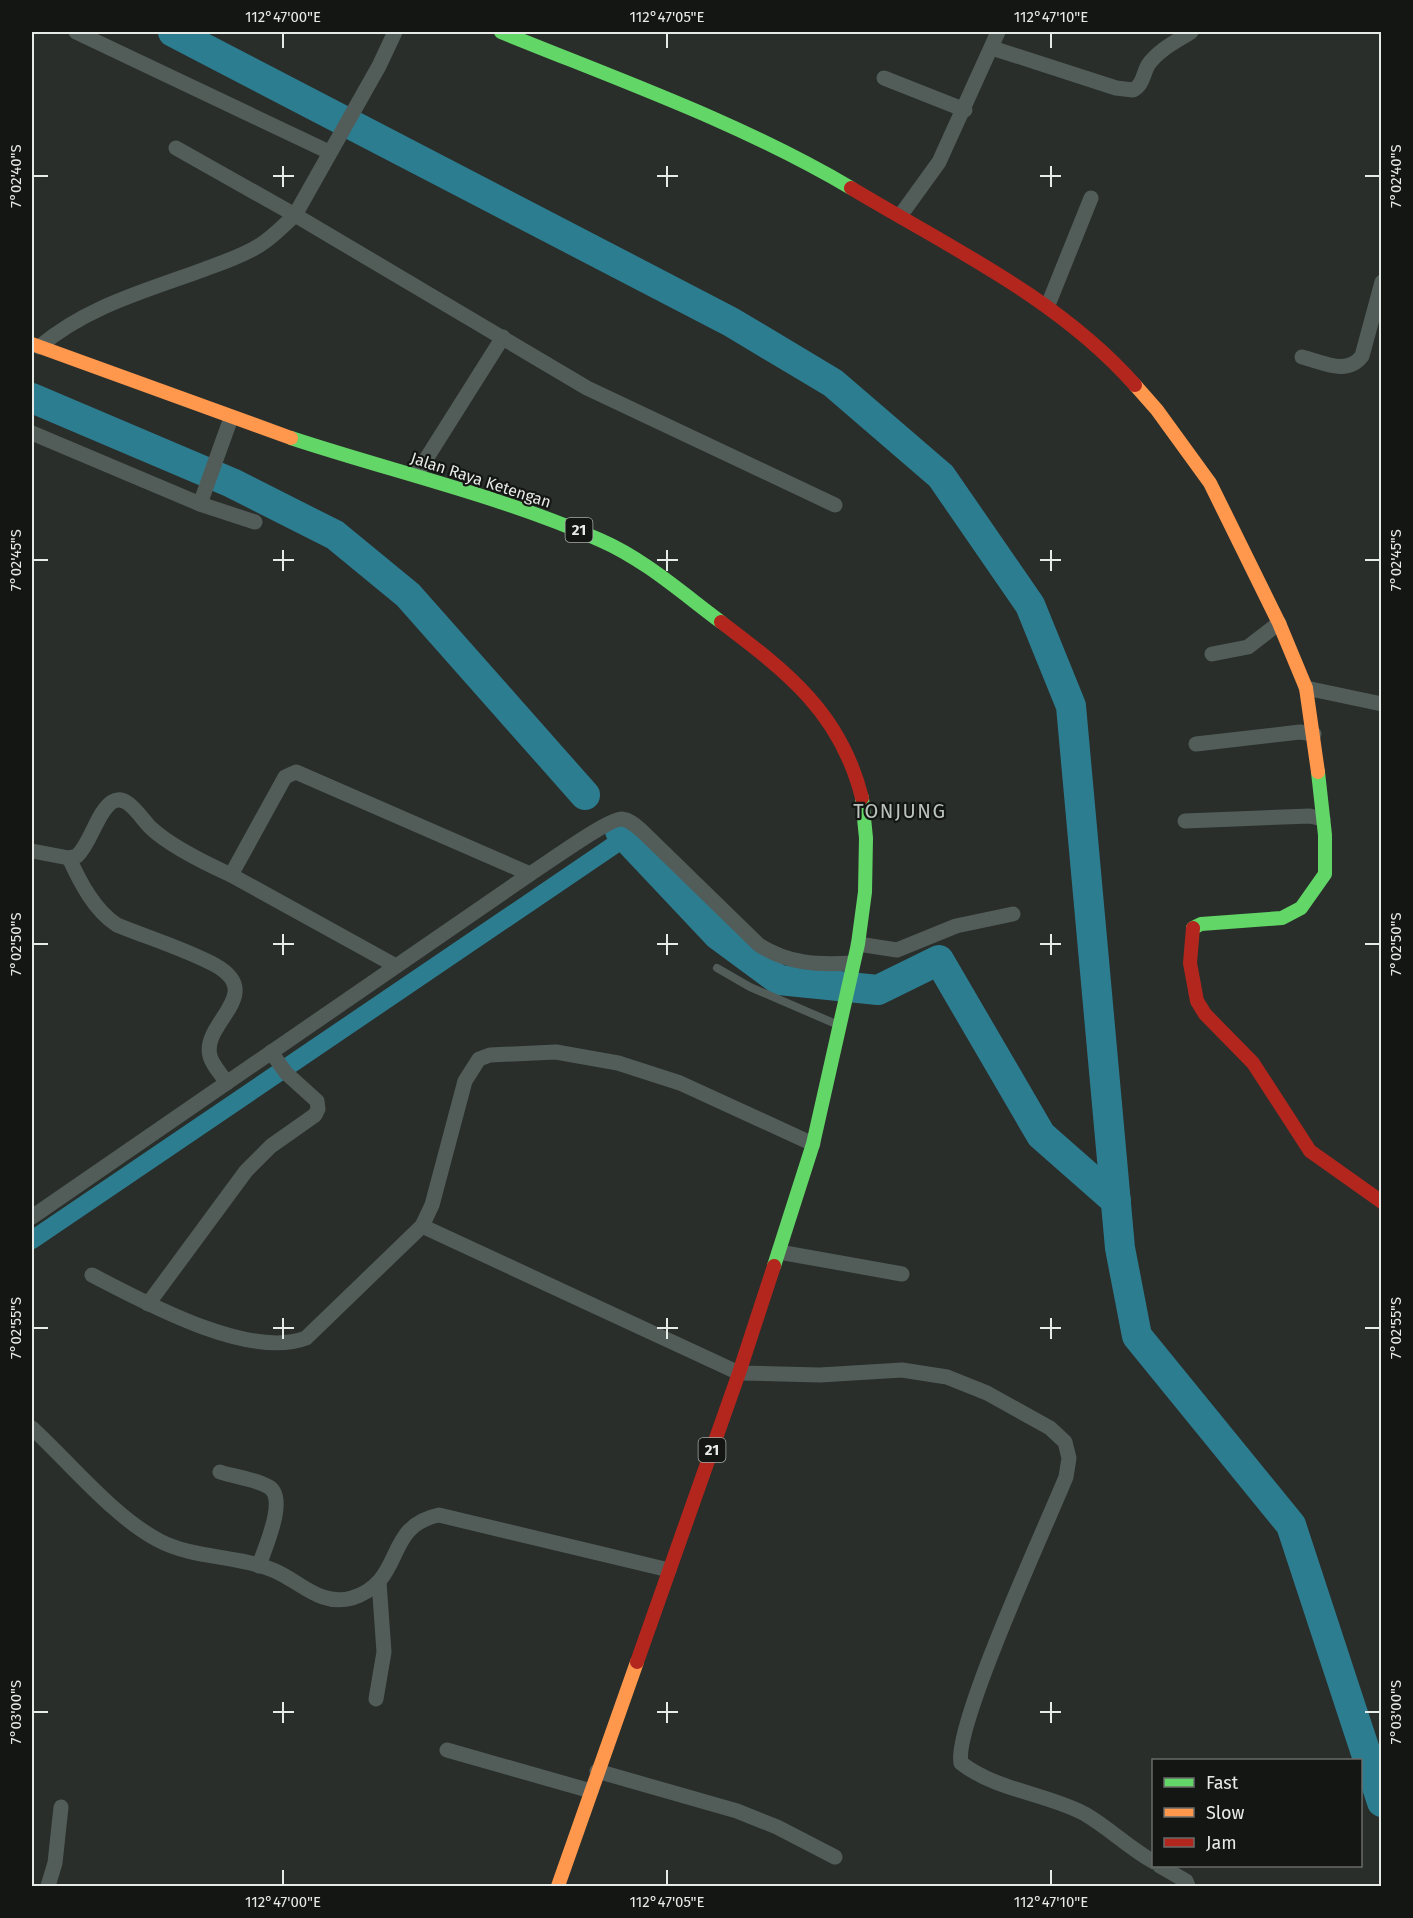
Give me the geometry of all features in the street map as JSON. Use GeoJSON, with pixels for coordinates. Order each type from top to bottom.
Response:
{"type":"FeatureCollection","features":[{"type":"Feature","properties":{"kind":"main road"},"geometry":{"type":"LineString","coordinates":[[501,32],[742,130],[803,160],[1048,305],[1113,360],[1157,410],[1210,483],[1272,628],[1306,688],[1300,733],[1317,818],[1325,874],[1301,908],[1282,918],[1196,925],[1190,934],[1190,963],[1197,1001],[1205,1014],[1253,1063],[1271,1088],[1301,1142],[1310,1151],[1382,1202]]}},
{"type":"Feature","properties":{"kind":"main road","name":"Jalan Raya Ketengan"},"geometry":{"type":"LineString","coordinates":[[35,345],[231,418],[352,458],[416,475],[576,529],[622,551],[646,566],[752,644],[814,701],[841,739],[850,758],[862,797],[866,838],[865,892],[858,944],[852,968]]}},
{"type":"Feature","properties":{"kind":"main road","name":"21"},"geometry":{"type":"LineString","coordinates":[[558,1887],[739,1373],[779,1252],[813,1144],[852,968]]}},
{"type":"Feature","properties":{"kind":"street"},"geometry":{"type":"LineString","coordinates":[[76,32],[331,150]]}},
{"type":"Feature","properties":{"kind":"street"},"geometry":{"type":"LineString","coordinates":[[35,345],[102,306],[250,251],[268,239],[295,215],[380,66],[395,32]]}},
{"type":"Feature","properties":{"kind":"street"},"geometry":{"type":"LineString","coordinates":[[900,216],[939,162],[998,32]]}},
{"type":"Feature","properties":{"kind":"street"},"geometry":{"type":"LineString","coordinates":[[992,48],[1116,88],[1133,90],[1140,84],[1147,68],[1156,57],[1191,32]]}},
{"type":"Feature","properties":{"kind":"street"},"geometry":{"type":"LineString","coordinates":[[884,78],[964,110]]}},
{"type":"Feature","properties":{"kind":"street"},"geometry":{"type":"LineString","coordinates":[[176,148],[607,398],[835,505]]}},
{"type":"Feature","properties":{"kind":"street"},"geometry":{"type":"LineString","coordinates":[[1048,305],[1091,198]]}},
{"type":"Feature","properties":{"kind":"street"},"geometry":{"type":"LineString","coordinates":[[1302,357],[1346,368],[1356,365],[1362,356],[1382,282]]}},
{"type":"Feature","properties":{"kind":"street"},"geometry":{"type":"LineString","coordinates":[[416,475],[503,337]]}},
{"type":"Feature","properties":{"kind":"street"},"geometry":{"type":"LineString","coordinates":[[200,504],[231,418]]}},
{"type":"Feature","properties":{"kind":"street"},"geometry":{"type":"LineString","coordinates":[[32,433],[200,504],[255,522]]}},
{"type":"Feature","properties":{"kind":"street"},"geometry":{"type":"LineString","coordinates":[[1212,654],[1248,646],[1272,628]]}},
{"type":"Feature","properties":{"kind":"street"},"geometry":{"type":"LineString","coordinates":[[1306,688],[1382,704]]}},
{"type":"Feature","properties":{"kind":"street"},"geometry":{"type":"LineString","coordinates":[[1196,744],[1300,733]]}},
{"type":"Feature","properties":{"kind":"street"},"geometry":{"type":"LineString","coordinates":[[231,875],[285,777],[296,772],[530,874]]}},
{"type":"Feature","properties":{"kind":"street"},"geometry":{"type":"LineString","coordinates":[[32,851],[69,858],[82,852],[104,812],[112,802],[119,800],[131,804],[153,831],[211,866],[396,966]]}},
{"type":"Feature","properties":{"kind":"street"},"geometry":{"type":"LineString","coordinates":[[1185,821],[1317,818]]}},
{"type":"Feature","properties":{"kind":"street"},"geometry":{"type":"LineString","coordinates":[[32,1217],[227,1083],[273,1055],[396,966],[530,874],[611,822],[620,819],[629,821],[759,945],[777,957],[818,965],[852,968]]}},
{"type":"Feature","properties":{"kind":"street"},"geometry":{"type":"LineString","coordinates":[[69,858],[80,882],[106,918],[117,925],[216,966],[231,979],[236,989],[233,1003],[213,1035],[209,1047],[210,1057],[227,1083]]}},
{"type":"Feature","properties":{"kind":"street"},"geometry":{"type":"LineString","coordinates":[[858,944],[897,950],[956,926],[1013,915]]}},
{"type":"Feature","properties":{"kind":"street"},"geometry":{"type":"LineString","coordinates":[[92,1275],[148,1304],[243,1340],[291,1344],[306,1338],[422,1226],[432,1204],[465,1081],[479,1059],[490,1055],[556,1052],[618,1063],[680,1083],[813,1144]]}},
{"type":"Feature","properties":{"kind":"street"},"geometry":{"type":"LineString","coordinates":[[148,1304],[246,1171],[271,1146],[315,1115],[317,1101],[286,1073],[273,1055]]}},
{"type":"Feature","properties":{"kind":"street"},"geometry":{"type":"LineString","coordinates":[[422,1226],[739,1373],[820,1375],[902,1370],[946,1377],[987,1393],[1050,1428],[1065,1442],[1070,1458],[1066,1477],[984,1675],[959,1749],[961,1763],[972,1772],[1084,1814],[1152,1861]]}},
{"type":"Feature","properties":{"kind":"street"},"geometry":{"type":"LineString","coordinates":[[779,1252],[902,1274]]}},
{"type":"Feature","properties":{"kind":"street"},"geometry":{"type":"LineString","coordinates":[[32,1428],[103,1497],[159,1540],[192,1551],[272,1569],[329,1600],[350,1598],[379,1582]]}},
{"type":"Feature","properties":{"kind":"street"},"geometry":{"type":"LineString","coordinates":[[220,1472],[270,1488],[277,1498],[277,1508],[259,1566]]}},
{"type":"Feature","properties":{"kind":"street"},"geometry":{"type":"LineString","coordinates":[[376,1699],[384,1652],[379,1582],[406,1530],[424,1518],[439,1515],[669,1570]]}},
{"type":"Feature","properties":{"kind":"street"},"geometry":{"type":"LineString","coordinates":[[447,1750],[591,1791]]}},
{"type":"Feature","properties":{"kind":"street"},"geometry":{"type":"LineString","coordinates":[[597,1771],[737,1811],[777,1827],[835,1857]]}},
{"type":"Feature","properties":{"kind":"street"},"geometry":{"type":"LineString","coordinates":[[48,1887],[55,1863],[61,1807]]}},
{"type":"Feature","properties":{"kind":"street"},"geometry":{"type":"LineString","coordinates":[[1162,1867],[1186,1881],[1188,1887]]}},
{"type":"Feature","properties":{"kind":"lane"},"geometry":{"type":"LineString","coordinates":[[717,968],[750,987],[840,1026]]}},
{"type":"Feature","properties":{"kind":"waterway"},"geometry":{"type":"LineString","coordinates":[[173,32],[731,322],[833,383],[941,476],[1030,605],[1071,706],[1120,1248],[1137,1336],[1291,1525],[1382,1802]]}},
{"type":"Feature","properties":{"kind":"waterway"},"geometry":{"type":"LineString","coordinates":[[32,398],[232,483],[335,535],[408,595],[585,795]]}},
{"type":"Feature","properties":{"kind":"waterway"},"geometry":{"type":"LineString","coordinates":[[620,831],[718,935],[779,980],[878,990],[939,960],[1041,1135],[1116,1201]]}},
{"type":"Feature","properties":{"kind":"waterway"},"geometry":{"type":"LineString","coordinates":[[32,1240],[626,837]]}},
{"type":"Feature","properties":{"kind":"traffic: fast"},"geometry":{"type":"LineString","coordinates":[[501,32],[723,123],[851,188]]}},
{"type":"Feature","properties":{"kind":"traffic: fast"},"geometry":{"type":"LineString","coordinates":[[291,438],[486,497],[563,524],[632,557],[721,622]]}},
{"type":"Feature","properties":{"kind":"traffic: fast"},"geometry":{"type":"LineString","coordinates":[[1193,928],[1201,924],[1282,918],[1301,908],[1325,874],[1325,835],[1318,772]]}},
{"type":"Feature","properties":{"kind":"traffic: fast"},"geometry":{"type":"LineString","coordinates":[[774,1266],[813,1144],[858,944],[865,892],[866,838],[862,798]]}},
{"type":"Feature","properties":{"kind":"traffic: slow"},"geometry":{"type":"LineString","coordinates":[[32,344],[291,438]]}},
{"type":"Feature","properties":{"kind":"traffic: slow"},"geometry":{"type":"LineString","coordinates":[[1135,385],[1157,410],[1210,483],[1279,623],[1306,688],[1318,772]]}},
{"type":"Feature","properties":{"kind":"traffic: slow"},"geometry":{"type":"LineString","coordinates":[[558,1886],[637,1662]]}},
{"type":"Feature","properties":{"kind":"traffic: jam"},"geometry":{"type":"LineString","coordinates":[[851,188],[964,253],[1037,300],[1105,354],[1135,385]]}},
{"type":"Feature","properties":{"kind":"traffic: jam"},"geometry":{"type":"LineString","coordinates":[[721,622],[789,677],[826,718],[853,768],[862,798]]}},
{"type":"Feature","properties":{"kind":"traffic: jam"},"geometry":{"type":"LineString","coordinates":[[1193,928],[1190,963],[1197,1001],[1205,1014],[1253,1063],[1310,1151],[1382,1202]]}},
{"type":"Feature","properties":{"kind":"traffic: jam"},"geometry":{"type":"LineString","coordinates":[[637,1662],[739,1373],[774,1266]]}},
{"type":"Feature","properties":{"kind":"district","name":"TONJUNG"},"geometry":{"type":"Point","coordinates":[900,811]}}]}
